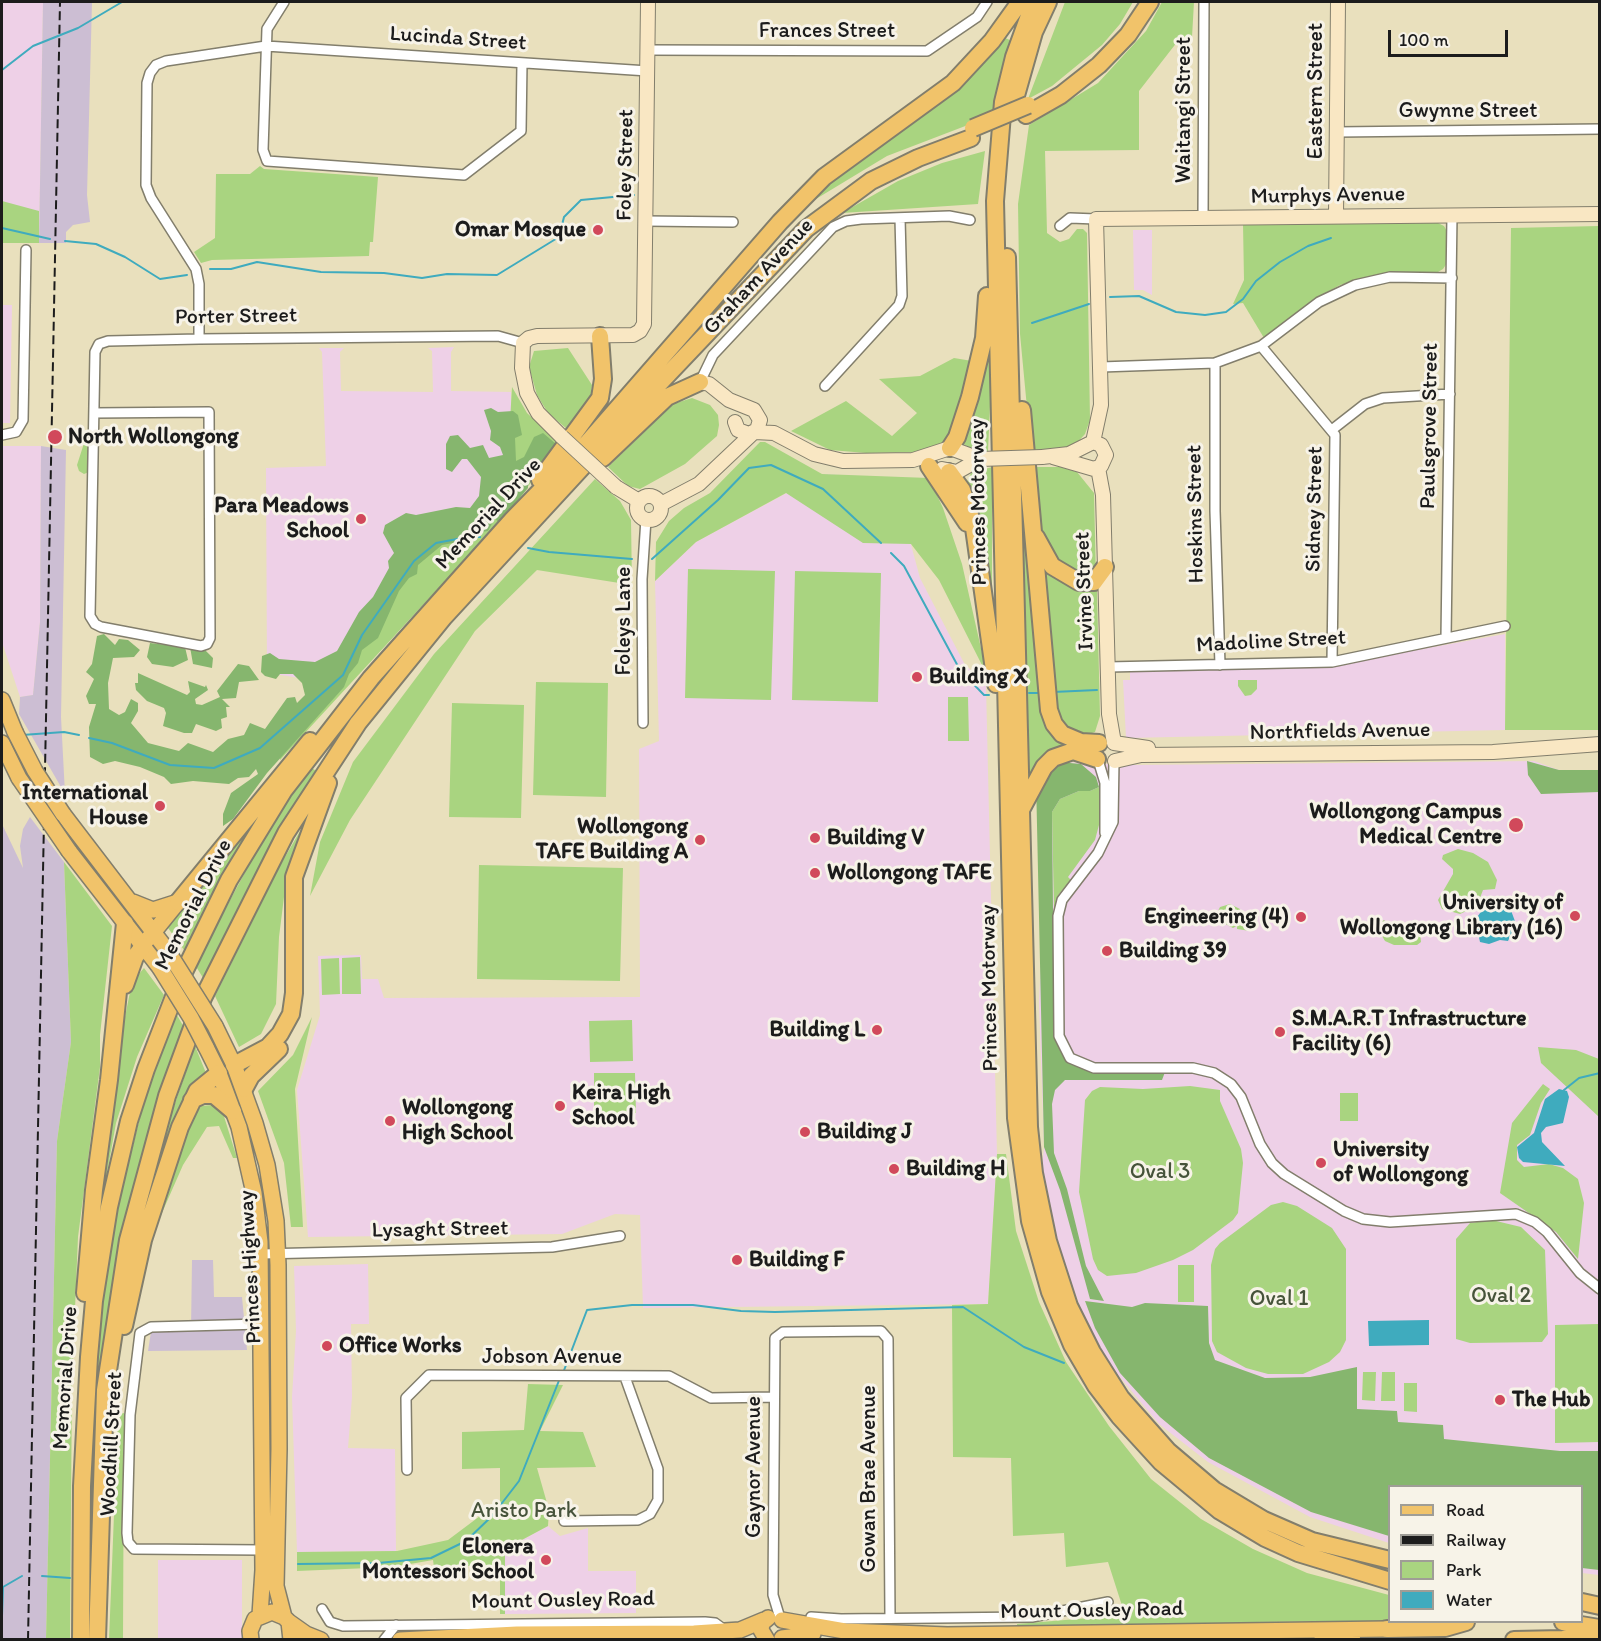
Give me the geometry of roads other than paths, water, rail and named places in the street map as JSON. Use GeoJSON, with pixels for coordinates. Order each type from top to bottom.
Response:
{"type":"FeatureCollection","features":[{"type":"Feature","properties":{"kind":"highway"},"geometry":{"type":"LineString","coordinates":[[687,342],[810,190],[841,164],[953,83],[992,41],[1020,2]]}},
{"type":"Feature","properties":{"kind":"highway","name":"Princes Motorway"},"geometry":{"type":"LineString","coordinates":[[1034,2],[1014,57],[1003,102],[995,201],[1016,1118],[1029,1221],[1050,1292],[1072,1345],[1096,1386],[1136,1437],[1200,1497],[1265,1538],[1322,1567],[1388,1583]]}},
{"type":"Feature","properties":{"kind":"highway","name":"Princes Motorway"},"geometry":{"type":"LineString","coordinates":[[1048,2],[1034,32],[1022,111],[1006,174],[1029,1127],[1034,1173],[1048,1241],[1079,1328],[1121,1398],[1168,1451],[1214,1490],[1264,1520],[1312,1541],[1388,1560]]}},
{"type":"Feature","properties":{"kind":"highway"},"geometry":{"type":"LineString","coordinates":[[1022,111],[1024,86],[1057,2]]}},
{"type":"Feature","properties":{"kind":"highway"},"geometry":{"type":"LineString","coordinates":[[1022,111],[1061,85],[1097,56],[1124,26],[1140,2]]}},
{"type":"Feature","properties":{"kind":"highway"},"geometry":{"type":"LineString","coordinates":[[687,342],[836,193],[886,163],[972,133],[1061,95],[1094,70],[1128,35],[1150,2]]}},
{"type":"Feature","properties":{"kind":"highway"},"geometry":{"type":"LineString","coordinates":[[952,449],[970,398],[984,338],[995,201]]}},
{"type":"Feature","properties":{"kind":"highway"},"geometry":{"type":"LineString","coordinates":[[519,525],[600,398],[603,379],[600,336]]}},
{"type":"Feature","properties":{"kind":"highway","name":"Memorial Drive"},"geometry":{"type":"LineString","coordinates":[[81,1640],[82,1486],[89,1356],[101,1248],[117,1169],[146,1069],[182,976],[229,880],[284,790],[371,678],[519,525],[687,342]]}},
{"type":"Feature","properties":{"kind":"highway"},"geometry":{"type":"LineString","coordinates":[[1010,348],[1019,386],[1047,703],[1051,717],[1068,737],[1107,751]]}},
{"type":"Feature","properties":{"kind":"highway"},"geometry":{"type":"LineString","coordinates":[[519,525],[667,397],[700,382]]}},
{"type":"Feature","properties":{"kind":"highway"},"geometry":{"type":"LineString","coordinates":[[946,469],[978,555],[995,676],[1000,735],[1008,771]]}},
{"type":"Feature","properties":{"kind":"highway","name":"Memorial Drive"},"geometry":{"type":"LineString","coordinates":[[97,1640],[105,1390],[118,1290],[137,1201],[167,1096],[203,999],[286,833],[358,723],[519,525]]}},
{"type":"Feature","properties":{"kind":"highway"},"geometry":{"type":"LineString","coordinates":[[1031,525],[1047,559],[1066,576],[1090,584],[1098,580],[1105,567]]}},
{"type":"Feature","properties":{"kind":"highway"},"geometry":{"type":"LineString","coordinates":[[178,902],[295,757],[371,678]]}},
{"type":"Feature","properties":{"kind":"highway"},"geometry":{"type":"LineString","coordinates":[[101,1502],[120,1344],[128,1302],[153,1205],[180,1127],[192,1100],[204,1084],[268,1047],[284,1028],[291,1014],[294,993],[292,886],[298,858],[328,783],[358,723]]}},
{"type":"Feature","properties":{"kind":"highway"},"geometry":{"type":"LineString","coordinates":[[1021,809],[1044,767],[1053,758],[1073,751],[1107,751]]}},
{"type":"Feature","properties":{"kind":"highway"},"geometry":{"type":"LineString","coordinates":[[244,1089],[251,1076],[289,1037],[301,1012],[304,988],[302,886],[307,840]]}},
{"type":"Feature","properties":{"kind":"highway"},"geometry":{"type":"LineString","coordinates":[[82,1486],[80,1386],[84,1302],[94,1190],[126,923]]}},
{"type":"Feature","properties":{"kind":"highway"},"geometry":{"type":"LineString","coordinates":[[116,1014],[131,965],[143,946]]}},
{"type":"Feature","properties":{"kind":"highway"},"geometry":{"type":"LineString","coordinates":[[192,1100],[202,1095],[214,1095],[233,1111]]}},
{"type":"Feature","properties":{"kind":"highway"},"geometry":{"type":"LineString","coordinates":[[1583,1602],[1599,1606]]}},
{"type":"Feature","properties":{"kind":"highway"},"geometry":{"type":"LineString","coordinates":[[1583,1610],[1599,1613]]}},
{"type":"Feature","properties":{"kind":"highway"},"geometry":{"type":"LineString","coordinates":[[1387,1629],[1443,1623]]}},
{"type":"Feature","properties":{"kind":"highway"},"geometry":{"type":"LineString","coordinates":[[1387,1629],[1449,1627],[1463,1623]]}},
{"type":"Feature","properties":{"kind":"highway"},"geometry":{"type":"LineString","coordinates":[[1568,1623],[1599,1630]]}},
{"type":"Feature","properties":{"kind":"highway"},"geometry":{"type":"LineString","coordinates":[[1514,1640],[1563,1639],[1599,1630]]}},
{"type":"Feature","properties":{"kind":"main road","name":"Foley Street"},"geometry":{"type":"LineString","coordinates":[[642,329],[645,318],[648,2]]}},
{"type":"Feature","properties":{"kind":"main road","name":"Eastern Street"},"geometry":{"type":"LineString","coordinates":[[1336,216],[1338,2]]}},
{"type":"Feature","properties":{"kind":"main road","name":"Murphys Avenue"},"geometry":{"type":"LineString","coordinates":[[1096,219],[1599,214]]}},
{"type":"Feature","properties":{"kind":"main road"},"geometry":{"type":"LineString","coordinates":[[1092,468],[1079,459],[1088,445],[1101,405],[1096,219]]}},
{"type":"Feature","properties":{"kind":"main road","name":"Porter Street"},"geometry":{"type":"LineString","coordinates":[[523,343],[537,336],[633,335],[642,329]]}},
{"type":"Feature","properties":{"kind":"main road"},"geometry":{"type":"LineString","coordinates":[[523,343],[522,368],[527,393],[538,413],[616,487],[639,501]]}},
{"type":"Feature","properties":{"kind":"main road"},"geometry":{"type":"LineString","coordinates":[[700,382],[709,384],[720,393],[754,411],[782,437]]}},
{"type":"Feature","properties":{"kind":"main road"},"geometry":{"type":"LineString","coordinates":[[720,393],[742,433],[770,432],[802,449],[835,459],[898,461],[920,459],[952,449],[980,459]]}},
{"type":"Feature","properties":{"kind":"main road"},"geometry":{"type":"LineString","coordinates":[[707,478],[728,448],[735,422],[741,411],[754,411]]}},
{"type":"Feature","properties":{"kind":"main road"},"geometry":{"type":"LineString","coordinates":[[661,504],[692,490],[754,432],[760,422],[754,411]]}},
{"type":"Feature","properties":{"kind":"main road"},"geometry":{"type":"LineString","coordinates":[[898,461],[946,469],[980,459],[1048,457],[1088,445],[1101,445],[1106,456],[1104,463],[1092,468],[1048,457]]}},
{"type":"Feature","properties":{"kind":"main road"},"geometry":{"type":"LineString","coordinates":[[946,469],[965,460],[952,449]]}},
{"type":"Feature","properties":{"kind":"main road"},"geometry":{"type":"LineString","coordinates":[[946,469],[940,461],[952,449]]}},
{"type":"Feature","properties":{"kind":"main road","name":"Irvine Street"},"geometry":{"type":"LineString","coordinates":[[1092,468],[1103,495],[1109,714],[1107,751]]}},
{"type":"Feature","properties":{"kind":"main road"},"geometry":{"type":"LineString","coordinates":[[645,496],[653,496],[661,504],[661,512],[656,518],[646,519],[638,512],[639,501],[645,496]]}},
{"type":"Feature","properties":{"kind":"main road","name":"Princes Highway"},"geometry":{"type":"LineString","coordinates":[[2,700],[35,771],[63,813],[167,950],[215,1026],[227,1069],[233,1111],[254,1193],[261,1254],[262,1550],[260,1615],[252,1625],[251,1640]]}},
{"type":"Feature","properties":{"kind":"main road","name":"Princes Highway"},"geometry":{"type":"LineString","coordinates":[[2,743],[19,778],[69,850],[160,968],[206,1047],[244,1089],[267,1165],[278,1253],[276,1586],[291,1640]]}},
{"type":"Feature","properties":{"kind":"main road","name":"Northfields Avenue"},"geometry":{"type":"LineString","coordinates":[[1107,751],[1141,755],[1523,752],[1567,745],[1599,744]]}},
{"type":"Feature","properties":{"kind":"main road"},"geometry":{"type":"LineString","coordinates":[[130,901],[153,910],[178,902]]}},
{"type":"Feature","properties":{"kind":"main road"},"geometry":{"type":"LineString","coordinates":[[143,946],[178,902]]}},
{"type":"Feature","properties":{"kind":"main road"},"geometry":{"type":"LineString","coordinates":[[261,1330],[279,1341]]}},
{"type":"Feature","properties":{"kind":"main road"},"geometry":{"type":"LineString","coordinates":[[260,1615],[272,1612],[306,1634],[321,1640]]}},
{"type":"Feature","properties":{"kind":"main road"},"geometry":{"type":"LineString","coordinates":[[773,1619],[786,1630],[774,1639],[761,1630],[773,1619]]}},
{"type":"Feature","properties":{"kind":"main road","name":"Mount Ousley Road"},"geometry":{"type":"LineString","coordinates":[[398,1632],[517,1634],[727,1631],[746,1629],[773,1619],[844,1631],[947,1635],[1238,1632],[1299,1628],[1387,1629]]}},
{"type":"Feature","properties":{"kind":"main road","name":"Mount Ousley Road"},"geometry":{"type":"LineString","coordinates":[[1238,1632],[1353,1640]]}},
{"type":"Feature","properties":{"kind":"main road"},"geometry":{"type":"LineString","coordinates":[[740,1640],[774,1639],[805,1634],[864,1640]]}},
{"type":"Feature","properties":{"kind":"main road","name":"Mount Ousley Road"},"geometry":{"type":"LineString","coordinates":[[891,1640],[947,1635]]}},
{"type":"Feature","properties":{"kind":"street"},"geometry":{"type":"LineString","coordinates":[[284,2],[267,29],[263,150],[267,161],[464,175],[521,131],[522,63]]}},
{"type":"Feature","properties":{"kind":"street","name":"Frances Street"},"geometry":{"type":"LineString","coordinates":[[648,50],[927,51],[977,17],[987,2]]}},
{"type":"Feature","properties":{"kind":"street","name":"Waitangi Street"},"geometry":{"type":"LineString","coordinates":[[1203,218],[1204,2]]}},
{"type":"Feature","properties":{"kind":"street","name":"Lucinda Street"},"geometry":{"type":"LineString","coordinates":[[199,339],[199,284],[196,269],[151,198],[146,185],[148,78],[152,68],[160,63],[266,46],[648,71]]}},
{"type":"Feature","properties":{"kind":"street","name":"Gwynne Street"},"geometry":{"type":"LineString","coordinates":[[1337,132],[1599,129]]}},
{"type":"Feature","properties":{"kind":"street","name":"Paulsgrove Street"},"geometry":{"type":"LineString","coordinates":[[1446,638],[1452,215]]}},
{"type":"Feature","properties":{"kind":"street","name":"Graham Avenue"},"geometry":{"type":"LineString","coordinates":[[700,382],[713,355],[833,227],[846,221],[900,218],[949,216],[970,220]]}},
{"type":"Feature","properties":{"kind":"street"},"geometry":{"type":"LineString","coordinates":[[825,386],[899,305],[902,296],[900,218]]}},
{"type":"Feature","properties":{"kind":"street","name":"Murphys Avenue"},"geometry":{"type":"LineString","coordinates":[[1060,226],[1070,218],[1096,219]]}},
{"type":"Feature","properties":{"kind":"street"},"geometry":{"type":"LineString","coordinates":[[646,221],[733,222]]}},
{"type":"Feature","properties":{"kind":"street"},"geometry":{"type":"LineString","coordinates":[[2,435],[20,430],[24,417],[26,250]]}},
{"type":"Feature","properties":{"kind":"street"},"geometry":{"type":"LineString","coordinates":[[1101,367],[1215,363],[1261,346],[1319,302],[1355,285],[1390,277],[1452,278]]}},
{"type":"Feature","properties":{"kind":"street","name":"Porter Street"},"geometry":{"type":"LineString","coordinates":[[94,413],[209,412],[210,638],[207,644],[201,646],[102,627],[95,624],[90,616],[95,352],[99,344],[108,341],[199,339],[502,336],[523,343]]}},
{"type":"Feature","properties":{"kind":"street","name":"Sidney Street"},"geometry":{"type":"LineString","coordinates":[[1261,346],[1333,429],[1335,435],[1332,662]]}},
{"type":"Feature","properties":{"kind":"street","name":"Hoskins Street"},"geometry":{"type":"LineString","coordinates":[[1215,363],[1215,510],[1220,665]]}},
{"type":"Feature","properties":{"kind":"street"},"geometry":{"type":"LineString","coordinates":[[1333,429],[1365,404],[1383,398],[1450,394]]}},
{"type":"Feature","properties":{"kind":"street","name":"Foleys Lane"},"geometry":{"type":"LineString","coordinates":[[643,723],[642,579],[646,519]]}},
{"type":"Feature","properties":{"kind":"street","name":"Madoline Street"},"geometry":{"type":"LineString","coordinates":[[1108,667],[1332,662],[1505,626]]}},
{"type":"Feature","properties":{"kind":"street"},"geometry":{"type":"LineString","coordinates":[[1105,838],[1107,751]]}},
{"type":"Feature","properties":{"kind":"street"},"geometry":{"type":"LineString","coordinates":[[1107,751],[1114,814],[1098,853],[1062,900],[1058,916],[1059,1036],[1070,1058],[1094,1068],[1194,1068],[1214,1073],[1231,1084],[1238,1092],[1263,1150],[1278,1169],[1353,1215],[1395,1222],[1522,1215],[1542,1227],[1580,1273],[1599,1289]]}},
{"type":"Feature","properties":{"kind":"street"},"geometry":{"type":"LineString","coordinates":[[1508,1214],[1540,1233],[1580,1281],[1599,1296]]}},
{"type":"Feature","properties":{"kind":"street","name":"Lysaght Street"},"geometry":{"type":"LineString","coordinates":[[261,1254],[552,1246],[620,1236]]}},
{"type":"Feature","properties":{"kind":"street","name":"Woodhill Street"},"geometry":{"type":"LineString","coordinates":[[261,1330],[151,1327],[140,1333],[130,1414],[127,1533],[128,1542],[134,1549],[262,1550]]}},
{"type":"Feature","properties":{"kind":"street","name":"Gaynor Avenue"},"geometry":{"type":"LineString","coordinates":[[773,1619],[775,1338],[783,1332],[881,1331],[888,1339]]}},
{"type":"Feature","properties":{"kind":"street","name":"Gowan Brae Avenue"},"geometry":{"type":"LineString","coordinates":[[888,1339],[890,1618]]}},
{"type":"Feature","properties":{"kind":"street","name":"Jobson Avenue"},"geometry":{"type":"LineString","coordinates":[[406,1470],[406,1398],[429,1375],[669,1376],[711,1398],[774,1397]]}},
{"type":"Feature","properties":{"kind":"street"},"geometry":{"type":"LineString","coordinates":[[564,1521],[638,1520],[650,1514],[658,1500],[657,1469],[625,1377]]}},
{"type":"Feature","properties":{"kind":"street","name":"Mount Ousley Road"},"geometry":{"type":"LineString","coordinates":[[811,1617],[1032,1617],[1108,1602]]}},
{"type":"Feature","properties":{"kind":"street","name":"Mount Ousley Road"},"geometry":{"type":"LineString","coordinates":[[322,1609],[330,1622],[338,1626],[398,1632]]}},
{"type":"Feature","properties":{"kind":"street"},"geometry":{"type":"LineString","coordinates":[[384,1640],[398,1632]]}},
{"type":"Feature","properties":{"kind":"water"},"geometry":{"type":"Polygon","coordinates":[[[1496,899],[1509,905],[1516,924],[1508,941],[1500,940],[1489,944],[1480,942],[1475,920],[1488,902],[1496,899]]]}},
{"type":"Feature","properties":{"kind":"water"},"geometry":{"type":"Polygon","coordinates":[[[1559,1089],[1567,1091],[1569,1097],[1563,1123],[1546,1127],[1541,1133],[1542,1142],[1565,1166],[1523,1162],[1519,1158],[1517,1147],[1534,1133],[1545,1099],[1559,1089]]]}},
{"type":"Feature","properties":{"kind":"water"},"geometry":{"type":"Polygon","coordinates":[[[1429,1320],[1429,1345],[1369,1346],[1368,1321],[1429,1320]]]}},
{"type":"Feature","properties":{"kind":"waterway"},"geometry":{"type":"LineString","coordinates":[[2,70],[33,46],[78,28],[122,2]]}},
{"type":"Feature","properties":{"kind":"waterway"},"geometry":{"type":"LineString","coordinates":[[210,269],[231,269],[257,262],[321,272],[384,273],[422,278],[447,274],[497,275],[559,237],[564,217],[581,200],[634,195]]}},
{"type":"Feature","properties":{"kind":"waterway"},"geometry":{"type":"LineString","coordinates":[[2,228],[50,239]]}},
{"type":"Feature","properties":{"kind":"waterway"},"geometry":{"type":"LineString","coordinates":[[1110,297],[1139,296],[1176,312],[1205,315],[1226,312],[1243,299],[1256,281],[1280,262],[1308,246],[1331,238]]}},
{"type":"Feature","properties":{"kind":"waterway"},"geometry":{"type":"LineString","coordinates":[[65,241],[96,244],[125,257],[160,279],[187,275]]}},
{"type":"Feature","properties":{"kind":"waterway"},"geometry":{"type":"LineString","coordinates":[[1032,323],[1089,304]]}},
{"type":"Feature","properties":{"kind":"waterway"},"geometry":{"type":"LineString","coordinates":[[652,559],[718,500],[749,468],[771,465],[823,489],[881,543]]}},
{"type":"Feature","properties":{"kind":"waterway"},"geometry":{"type":"LineString","coordinates":[[89,738],[112,743],[170,765],[214,768],[260,748],[343,675],[362,635],[414,561],[436,543],[473,536],[480,537]]}},
{"type":"Feature","properties":{"kind":"waterway"},"geometry":{"type":"LineString","coordinates":[[528,548],[632,559]]}},
{"type":"Feature","properties":{"kind":"waterway"},"geometry":{"type":"LineString","coordinates":[[891,553],[904,566],[960,670],[984,695],[989,695]]}},
{"type":"Feature","properties":{"kind":"waterway"},"geometry":{"type":"LineString","coordinates":[[1053,692],[1097,690]]}},
{"type":"Feature","properties":{"kind":"waterway"},"geometry":{"type":"LineString","coordinates":[[1029,693],[1038,693]]}},
{"type":"Feature","properties":{"kind":"waterway"},"geometry":{"type":"LineString","coordinates":[[22,735],[64,732],[79,735]]}},
{"type":"Feature","properties":{"kind":"waterway"},"geometry":{"type":"LineString","coordinates":[[1564,1090],[1579,1078],[1600,1073]]}},
{"type":"Feature","properties":{"kind":"waterway"},"geometry":{"type":"LineString","coordinates":[[563,1373],[587,1310],[632,1305],[693,1305],[741,1311],[775,1312],[963,1307],[1024,1347],[1064,1363]]}},
{"type":"Feature","properties":{"kind":"waterway"},"geometry":{"type":"LineString","coordinates":[[298,1564],[378,1563],[431,1558],[466,1541],[492,1516],[519,1481],[560,1378]]}},
{"type":"Feature","properties":{"kind":"waterway"},"geometry":{"type":"LineString","coordinates":[[2,1616],[3,1587],[22,1576]]}},
{"type":"Feature","properties":{"kind":"waterway"},"geometry":{"type":"LineString","coordinates":[[42,1576],[70,1578]]}},
{"type":"Feature","properties":{"kind":"railway"},"geometry":{"type":"LineString","coordinates":[[28,1640],[60,2]]}},
{"type":"Feature","properties":{"kind":"place","name":"Omar Mosque"},"geometry":{"type":"Point","coordinates":[598,230]}},
{"type":"Feature","properties":{"kind":"place","name":"North Wollongong"},"geometry":{"type":"Point","coordinates":[55,437]}},
{"type":"Feature","properties":{"kind":"place","name":"Para Meadows School"},"geometry":{"type":"Point","coordinates":[361,519]}},
{"type":"Feature","properties":{"kind":"place","name":"Building X"},"geometry":{"type":"Point","coordinates":[917,677]}},
{"type":"Feature","properties":{"kind":"place","name":"International House"},"geometry":{"type":"Point","coordinates":[160,806]}},
{"type":"Feature","properties":{"kind":"place","name":"Wollongong Campus Medical Centre"},"geometry":{"type":"Point","coordinates":[1516,825]}},
{"type":"Feature","properties":{"kind":"place","name":"Building V"},"geometry":{"type":"Point","coordinates":[815,838]}},
{"type":"Feature","properties":{"kind":"place","name":"Wollongong TAFE Building A"},"geometry":{"type":"Point","coordinates":[700,840]}},
{"type":"Feature","properties":{"kind":"place","name":"Wollongong TAFE"},"geometry":{"type":"Point","coordinates":[815,873]}},
{"type":"Feature","properties":{"kind":"place","name":"University of Wollongong Library (16)"},"geometry":{"type":"Point","coordinates":[1575,916]}},
{"type":"Feature","properties":{"kind":"place","name":"Engineering (4)"},"geometry":{"type":"Point","coordinates":[1301,917]}},
{"type":"Feature","properties":{"kind":"place","name":"Building 39"},"geometry":{"type":"Point","coordinates":[1107,951]}},
{"type":"Feature","properties":{"kind":"place","name":"Building L"},"geometry":{"type":"Point","coordinates":[877,1030]}},
{"type":"Feature","properties":{"kind":"place","name":"S.M.A.R.T Infrastructure Facility (6)"},"geometry":{"type":"Point","coordinates":[1280,1032]}},
{"type":"Feature","properties":{"kind":"place","name":"Keira High School"},"geometry":{"type":"Point","coordinates":[560,1106]}},
{"type":"Feature","properties":{"kind":"place","name":"Wollongong High School"},"geometry":{"type":"Point","coordinates":[390,1121]}},
{"type":"Feature","properties":{"kind":"place","name":"Building J"},"geometry":{"type":"Point","coordinates":[805,1132]}},
{"type":"Feature","properties":{"kind":"place","name":"University of Wollongong"},"geometry":{"type":"Point","coordinates":[1321,1163]}},
{"type":"Feature","properties":{"kind":"place","name":"Building H"},"geometry":{"type":"Point","coordinates":[894,1169]}},
{"type":"Feature","properties":{"kind":"place","name":"Building F"},"geometry":{"type":"Point","coordinates":[737,1260]}},
{"type":"Feature","properties":{"kind":"place","name":"Office Works"},"geometry":{"type":"Point","coordinates":[327,1346]}},
{"type":"Feature","properties":{"kind":"place","name":"The Hub"},"geometry":{"type":"Point","coordinates":[1500,1400]}},
{"type":"Feature","properties":{"kind":"place","name":"Elonera Montessori School"},"geometry":{"type":"Point","coordinates":[546,1560]}},
{"type":"Feature","properties":{"kind":"park label","name":"Oval 3"},"geometry":{"type":"Point","coordinates":[1160,1172]}},
{"type":"Feature","properties":{"kind":"park label","name":"Oval 2"},"geometry":{"type":"Point","coordinates":[1501,1296]}},
{"type":"Feature","properties":{"kind":"park label","name":"Oval 1"},"geometry":{"type":"Point","coordinates":[1279,1299]}},
{"type":"Feature","properties":{"kind":"park label","name":"Aristo Park"},"geometry":{"type":"Point","coordinates":[524,1511]}}]}
